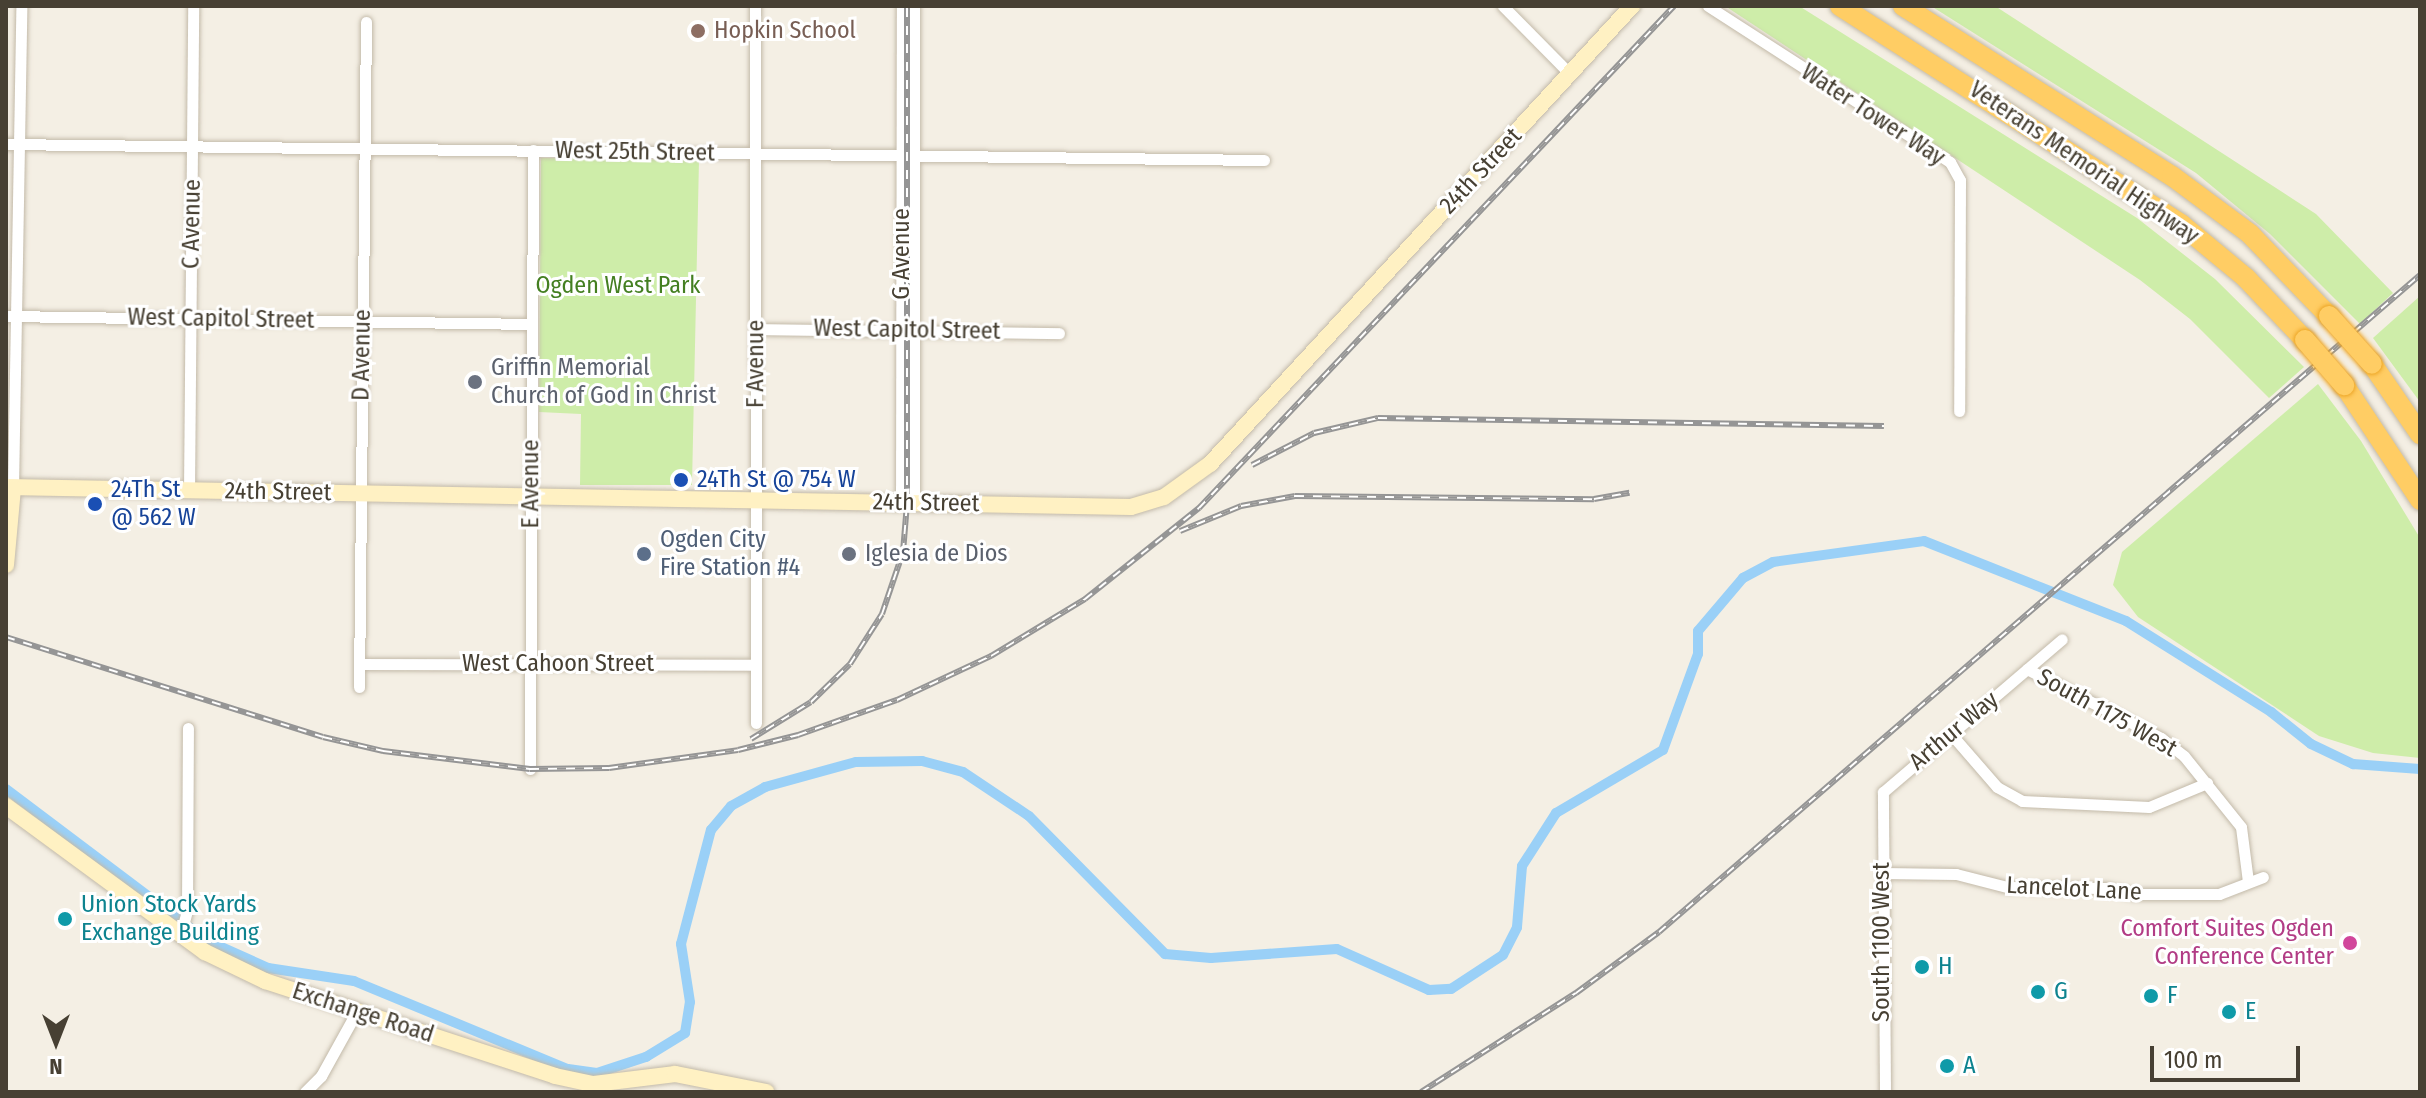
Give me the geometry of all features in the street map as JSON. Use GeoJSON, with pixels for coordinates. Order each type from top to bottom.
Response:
{"type":"FeatureCollection","features":[{"type":"Feature","properties":{"kind":"highway","name":"Veterans Memorial Highway"},"geometry":{"type":"LineString","coordinates":[[1840,6],[2182,225],[2246,278],[2344,385],[2420,500]]}},
{"type":"Feature","properties":{"kind":"highway","name":"Veterans Memorial Highway"},"geometry":{"type":"LineString","coordinates":[[1903,6],[2172,176],[2250,234],[2372,364],[2420,434]]}},
{"type":"Feature","properties":{"kind":"main road","name":"24th Street"},"geometry":{"type":"LineString","coordinates":[[10,488],[1131,507],[1185,486],[1632,6]]}},
{"type":"Feature","properties":{"kind":"main road"},"geometry":{"type":"LineString","coordinates":[[6,565],[10,488]]}},
{"type":"Feature","properties":{"kind":"main road","name":"Exchange Road"},"geometry":{"type":"LineString","coordinates":[[6,806],[205,952],[265,981],[555,1076],[594,1084],[675,1074],[766,1092]]}},
{"type":"Feature","properties":{"kind":"street"},"geometry":{"type":"LineString","coordinates":[[10,488],[12,144],[21,6]]}},
{"type":"Feature","properties":{"kind":"street","name":"C Avenue"},"geometry":{"type":"LineString","coordinates":[[189,491],[193,6]]}},
{"type":"Feature","properties":{"kind":"street","name":"F Avenue"},"geometry":{"type":"LineString","coordinates":[[755,6],[756,723]]}},
{"type":"Feature","properties":{"kind":"street","name":"G Avenue"},"geometry":{"type":"LineString","coordinates":[[902,6],[908,158],[908,503]]}},
{"type":"Feature","properties":{"kind":"street","name":"G Avenue"},"geometry":{"type":"LineString","coordinates":[[908,158],[914,6]]}},
{"type":"Feature","properties":{"kind":"street"},"geometry":{"type":"LineString","coordinates":[[1503,6],[1570,74]]}},
{"type":"Feature","properties":{"kind":"street","name":"Water Tower Way"},"geometry":{"type":"LineString","coordinates":[[1708,6],[1950,162],[1960,180],[1959,411]]}},
{"type":"Feature","properties":{"kind":"street","name":"D Avenue"},"geometry":{"type":"LineString","coordinates":[[359,687],[366,22]]}},
{"type":"Feature","properties":{"kind":"street","name":"West 25th Street"},"geometry":{"type":"LineString","coordinates":[[12,144],[756,153],[908,158],[1264,160]]}},
{"type":"Feature","properties":{"kind":"street","name":"E Avenue"},"geometry":{"type":"LineString","coordinates":[[530,769],[533,150]]}},
{"type":"Feature","properties":{"kind":"street","name":"West Capitol Street"},"geometry":{"type":"LineString","coordinates":[[11,316],[532,324]]}},
{"type":"Feature","properties":{"kind":"street","name":"West Capitol Street"},"geometry":{"type":"LineString","coordinates":[[756,329],[1059,333]]}},
{"type":"Feature","properties":{"kind":"street","name":"Arthur Way"},"geometry":{"type":"LineString","coordinates":[[1883,792],[2062,639]]}},
{"type":"Feature","properties":{"kind":"street","name":"West Cahoon Street"},"geometry":{"type":"LineString","coordinates":[[359,664],[756,665]]}},
{"type":"Feature","properties":{"kind":"street","name":"South 1175 West"},"geometry":{"type":"LineString","coordinates":[[2027,669],[2161,738],[2207,783],[2241,827],[2248,882]]}},
{"type":"Feature","properties":{"kind":"street"},"geometry":{"type":"LineString","coordinates":[[181,933],[187,910],[188,728]]}},
{"type":"Feature","properties":{"kind":"street"},"geometry":{"type":"LineString","coordinates":[[1951,734],[1997,787],[2022,801],[2149,807],[2207,783]]}},
{"type":"Feature","properties":{"kind":"street","name":"South 1100 West"},"geometry":{"type":"LineString","coordinates":[[1883,792],[1885,1092]]}},
{"type":"Feature","properties":{"kind":"street","name":"Lancelot Lane"},"geometry":{"type":"LineString","coordinates":[[1882,873],[1956,874],[2007,887],[2105,888],[2134,894],[2219,894],[2263,877]]}},
{"type":"Feature","properties":{"kind":"street"},"geometry":{"type":"LineString","coordinates":[[305,1092],[321,1076],[357,1011]]}},
{"type":"Feature","properties":{"kind":"green space"},"geometry":{"type":"Polygon","coordinates":[[[1725,6],[1799,6],[2137,218],[2215,279],[2304,367],[2269,398],[2190,319],[2140,280],[1725,6]]]}},
{"type":"Feature","properties":{"kind":"green space"},"geometry":{"type":"Polygon","coordinates":[[[1931,6],[1995,6],[2316,214],[2393,293],[2360,324],[2270,234],[2196,173],[1931,6]]]}},
{"type":"Feature","properties":{"kind":"green space","name":"Ogden West Park"},"geometry":{"type":"Polygon","coordinates":[[[541,158],[699,160],[692,485],[580,485],[581,414],[539,412],[541,158]]]}},
{"type":"Feature","properties":{"kind":"green space"},"geometry":{"type":"Polygon","coordinates":[[[2420,296],[2420,402],[2373,338],[2420,296]]]}},
{"type":"Feature","properties":{"kind":"green space"},"geometry":{"type":"Polygon","coordinates":[[[2318,384],[2361,441],[2420,538],[2420,758],[2373,753],[2319,736],[2138,617],[2113,585],[2122,552],[2318,384]]]}},
{"type":"Feature","properties":{"kind":"waterway"},"geometry":{"type":"LineString","coordinates":[[6,789],[208,941],[268,968],[354,981],[568,1069],[597,1073],[646,1057],[685,1033],[690,1002],[681,944],[711,830],[731,806],[765,787],[856,762],[922,761],[963,772],[1029,816],[1165,954],[1211,958],[1337,949],[1429,990],[1451,989],[1503,955],[1517,927],[1522,866],[1556,813],[1663,750],[1698,654],[1698,631],[1743,578],[1773,562],[1924,541],[2126,621],[2271,712],[2311,744],[2353,764],[2420,769]]}},
{"type":"Feature","properties":{"kind":"railway"},"geometry":{"type":"LineString","coordinates":[[751,739],[811,702],[850,664],[882,614],[903,552],[907,503],[907,6]]}},
{"type":"Feature","properties":{"kind":"railway"},"geometry":{"type":"LineString","coordinates":[[6,637],[323,737],[383,751],[530,769],[609,768],[738,750],[798,735],[897,700],[991,656],[1085,599],[1199,508],[1674,6]]}},
{"type":"Feature","properties":{"kind":"railway"},"geometry":{"type":"LineString","coordinates":[[1421,1092],[1576,993],[1659,932],[2420,275]]}},
{"type":"Feature","properties":{"kind":"railway"},"geometry":{"type":"LineString","coordinates":[[1252,465],[1314,433],[1378,418],[1884,426]]}},
{"type":"Feature","properties":{"kind":"railway"},"geometry":{"type":"LineString","coordinates":[[1180,531],[1241,506],[1295,496],[1594,499],[1629,493]]}},
{"type":"Feature","properties":{"kind":"place","name":"Hopkin School"},"geometry":{"type":"Point","coordinates":[698,31]}},
{"type":"Feature","properties":{"kind":"place","name":"Griffin Memorial Church of God in Christ"},"geometry":{"type":"Point","coordinates":[475,382]}},
{"type":"Feature","properties":{"kind":"place","name":"24Th St @ 754 W"},"geometry":{"type":"Point","coordinates":[681,480]}},
{"type":"Feature","properties":{"kind":"place","name":"24Th St @ 562 W"},"geometry":{"type":"Point","coordinates":[95,504]}},
{"type":"Feature","properties":{"kind":"place","name":"Ogden City Fire Station #4"},"geometry":{"type":"Point","coordinates":[644,554]}},
{"type":"Feature","properties":{"kind":"place","name":"Iglesia de Dios"},"geometry":{"type":"Point","coordinates":[849,554]}},
{"type":"Feature","properties":{"kind":"place","name":"Union Stock Yards Exchange Building"},"geometry":{"type":"Point","coordinates":[65,919]}},
{"type":"Feature","properties":{"kind":"place","name":"Comfort Suites Ogden Conference Center"},"geometry":{"type":"Point","coordinates":[2350,943]}},
{"type":"Feature","properties":{"kind":"place","name":"H"},"geometry":{"type":"Point","coordinates":[1922,967]}},
{"type":"Feature","properties":{"kind":"place","name":"G"},"geometry":{"type":"Point","coordinates":[2038,992]}},
{"type":"Feature","properties":{"kind":"place","name":"F"},"geometry":{"type":"Point","coordinates":[2151,996]}},
{"type":"Feature","properties":{"kind":"place","name":"E"},"geometry":{"type":"Point","coordinates":[2229,1012]}},
{"type":"Feature","properties":{"kind":"place","name":"A"},"geometry":{"type":"Point","coordinates":[1947,1066]}}]}
